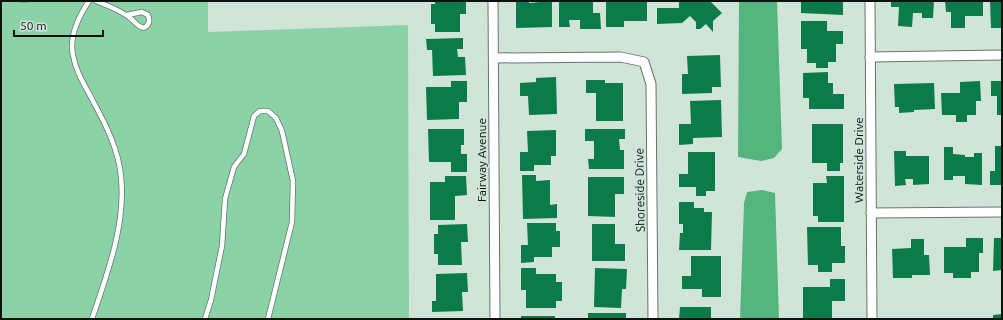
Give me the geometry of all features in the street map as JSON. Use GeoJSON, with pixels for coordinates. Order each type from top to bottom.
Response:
{"type":"FeatureCollection","features":[{"type":"Feature","properties":{"kind":"street","name":"Fairway Avenue"},"geometry":{"type":"LineString","coordinates":[[493,1],[494,319]]}},
{"type":"Feature","properties":{"kind":"street","name":"Waterside Drive"},"geometry":{"type":"LineString","coordinates":[[870,1],[872,319]]}},
{"type":"Feature","properties":{"kind":"street"},"geometry":{"type":"LineString","coordinates":[[870,57],[1002,55]]}},
{"type":"Feature","properties":{"kind":"street","name":"Shoreside Drive"},"geometry":{"type":"LineString","coordinates":[[494,58],[621,57],[644,62],[651,84],[653,319]]}},
{"type":"Feature","properties":{"kind":"street"},"geometry":{"type":"LineString","coordinates":[[871,213],[1002,212]]}},
{"type":"Feature","properties":{"kind":"lane"},"geometry":{"type":"LineString","coordinates":[[89,1],[80,15],[73,38],[73,54],[78,73],[95,104],[119,162],[122,190],[118,231],[111,261],[92,319]]}},
{"type":"Feature","properties":{"kind":"lane"},"geometry":{"type":"LineString","coordinates":[[96,1],[128,15],[136,25],[141,27],[144,28],[148,25],[150,20],[148,15],[142,12],[128,15]]}},
{"type":"Feature","properties":{"kind":"lane"},"geometry":{"type":"LineString","coordinates":[[205,319],[211,300],[222,246],[225,199],[234,167],[244,154],[254,116],[260,111],[268,111],[276,118],[282,131],[293,181],[292,222],[268,319]]}},
{"type":"Feature","properties":{"kind":"shaded area"},"geometry":{"type":"Polygon","coordinates":[[[1,1],[208,1],[208,32],[408,25],[409,319],[1,319],[1,1]]]}},
{"type":"Feature","properties":{"kind":"shaded area"},"geometry":{"type":"Polygon","coordinates":[[[739,1],[777,1],[782,149],[774,158],[761,161],[738,157],[739,1]]]}},
{"type":"Feature","properties":{"kind":"shaded area"},"geometry":{"type":"Polygon","coordinates":[[[762,190],[775,193],[779,319],[740,319],[744,203],[747,192],[762,190]]]}},
{"type":"Feature","properties":{"kind":"building"},"geometry":{"type":"Polygon","coordinates":[[[435,1],[466,1],[466,14],[460,14],[460,32],[435,32],[435,24],[431,24],[431,4],[435,4],[435,1]]]}},
{"type":"Feature","properties":{"kind":"building"},"geometry":{"type":"Polygon","coordinates":[[[516,1],[529,1],[529,3],[552,1],[552,27],[516,28],[516,1]]]}},
{"type":"Feature","properties":{"kind":"building"},"geometry":{"type":"Polygon","coordinates":[[[559,1],[593,1],[593,13],[600,13],[601,29],[580,29],[580,20],[569,20],[570,27],[559,27],[559,1]]]}},
{"type":"Feature","properties":{"kind":"building"},"geometry":{"type":"Polygon","coordinates":[[[606,1],[647,1],[647,21],[624,21],[624,27],[606,27],[606,1]]]}},
{"type":"Feature","properties":{"kind":"building"},"geometry":{"type":"Polygon","coordinates":[[[679,1],[710,1],[722,13],[713,21],[713,32],[706,24],[700,29],[696,29],[696,22],[690,16],[682,23],[657,24],[657,8],[679,8],[679,1]]]}},
{"type":"Feature","properties":{"kind":"building"},"geometry":{"type":"Polygon","coordinates":[[[801,1],[843,1],[843,15],[801,13],[801,1]]]}},
{"type":"Feature","properties":{"kind":"building"},"geometry":{"type":"Polygon","coordinates":[[[891,1],[934,1],[933,18],[922,18],[922,13],[913,13],[912,27],[898,26],[899,7],[891,7],[891,1]]]}},
{"type":"Feature","properties":{"kind":"building"},"geometry":{"type":"Polygon","coordinates":[[[945,1],[983,1],[983,16],[965,16],[965,28],[951,28],[951,12],[946,12],[945,1]]]}},
{"type":"Feature","properties":{"kind":"building"},"geometry":{"type":"Polygon","coordinates":[[[990,1],[1002,1],[1002,28],[991,28],[990,1]]]}},
{"type":"Feature","properties":{"kind":"building"},"geometry":{"type":"Polygon","coordinates":[[[801,21],[827,21],[827,31],[843,31],[843,44],[836,44],[836,62],[828,62],[828,68],[816,68],[816,63],[807,63],[807,49],[801,49],[801,21]]]}},
{"type":"Feature","properties":{"kind":"building"},"geometry":{"type":"Polygon","coordinates":[[[463,38],[463,49],[457,49],[458,57],[465,57],[466,75],[433,76],[432,50],[427,50],[426,39],[463,38]]]}},
{"type":"Feature","properties":{"kind":"building"},"geometry":{"type":"Polygon","coordinates":[[[720,55],[721,87],[712,87],[712,93],[682,94],[682,74],[688,74],[687,56],[720,55]]]}},
{"type":"Feature","properties":{"kind":"building"},"geometry":{"type":"Polygon","coordinates":[[[828,72],[828,83],[833,83],[833,94],[844,94],[844,109],[809,109],[809,98],[803,98],[803,73],[828,72]]]}},
{"type":"Feature","properties":{"kind":"building"},"geometry":{"type":"Polygon","coordinates":[[[556,77],[557,114],[529,115],[528,96],[520,96],[520,83],[536,82],[536,78],[556,77]]]}},
{"type":"Feature","properties":{"kind":"building"},"geometry":{"type":"Polygon","coordinates":[[[586,80],[605,80],[605,83],[623,83],[623,121],[596,121],[596,93],[586,93],[586,80]]]}},
{"type":"Feature","properties":{"kind":"building"},"geometry":{"type":"Polygon","coordinates":[[[451,81],[467,81],[467,102],[459,102],[459,119],[427,120],[426,87],[451,87],[451,81]]]}},
{"type":"Feature","properties":{"kind":"building"},"geometry":{"type":"Polygon","coordinates":[[[980,81],[981,101],[976,101],[976,115],[967,115],[967,122],[956,122],[956,115],[942,115],[941,93],[960,93],[960,82],[980,81]]]}},
{"type":"Feature","properties":{"kind":"building"},"geometry":{"type":"Polygon","coordinates":[[[991,81],[1002,81],[1002,115],[997,115],[997,96],[991,96],[991,81]]]}},
{"type":"Feature","properties":{"kind":"building"},"geometry":{"type":"Polygon","coordinates":[[[934,83],[935,109],[914,110],[914,112],[899,113],[899,107],[895,107],[894,84],[934,83]]]}},
{"type":"Feature","properties":{"kind":"building"},"geometry":{"type":"Polygon","coordinates":[[[721,100],[722,137],[693,138],[693,144],[679,145],[679,124],[691,124],[690,101],[721,100]]]}},
{"type":"Feature","properties":{"kind":"building"},"geometry":{"type":"Polygon","coordinates":[[[812,124],[843,124],[843,163],[840,163],[840,171],[827,171],[827,163],[812,163],[812,124]]]}},
{"type":"Feature","properties":{"kind":"building"},"geometry":{"type":"Polygon","coordinates":[[[428,129],[464,129],[464,145],[461,145],[461,154],[467,154],[467,172],[451,172],[451,162],[429,162],[428,129]]]}},
{"type":"Feature","properties":{"kind":"building"},"geometry":{"type":"Polygon","coordinates":[[[585,129],[625,129],[625,139],[619,139],[620,150],[624,150],[624,169],[589,169],[588,159],[594,159],[594,141],[585,141],[585,129]]]}},
{"type":"Feature","properties":{"kind":"building"},"geometry":{"type":"Polygon","coordinates":[[[556,130],[556,156],[551,156],[551,165],[534,165],[534,171],[520,171],[520,152],[528,152],[527,131],[556,130]]]}},
{"type":"Feature","properties":{"kind":"building"},"geometry":{"type":"Polygon","coordinates":[[[995,146],[1002,146],[1002,185],[990,185],[990,171],[995,171],[995,146]]]}},
{"type":"Feature","properties":{"kind":"building"},"geometry":{"type":"Polygon","coordinates":[[[944,147],[953,147],[953,154],[965,155],[965,157],[974,157],[974,153],[982,153],[982,185],[965,184],[965,176],[953,176],[953,180],[944,180],[944,147]]]}},
{"type":"Feature","properties":{"kind":"building"},"geometry":{"type":"Polygon","coordinates":[[[894,151],[906,151],[906,156],[929,156],[929,184],[913,185],[913,179],[905,179],[906,185],[895,186],[894,151]]]}},
{"type":"Feature","properties":{"kind":"building"},"geometry":{"type":"Polygon","coordinates":[[[688,152],[715,152],[715,191],[706,191],[706,196],[696,196],[696,187],[679,187],[679,174],[688,174],[688,152]]]}},
{"type":"Feature","properties":{"kind":"building"},"geometry":{"type":"Polygon","coordinates":[[[522,175],[536,175],[536,181],[550,180],[550,205],[557,204],[557,218],[523,219],[522,175]]]}},
{"type":"Feature","properties":{"kind":"building"},"geometry":{"type":"Polygon","coordinates":[[[445,176],[466,176],[467,195],[455,196],[455,220],[430,220],[430,182],[445,182],[445,176]]]}},
{"type":"Feature","properties":{"kind":"building"},"geometry":{"type":"Polygon","coordinates":[[[826,176],[844,176],[844,222],[818,222],[818,216],[813,216],[813,183],[827,183],[826,176]]]}},
{"type":"Feature","properties":{"kind":"building"},"geometry":{"type":"Polygon","coordinates":[[[588,177],[624,177],[624,194],[615,194],[615,217],[588,216],[588,177]]]}},
{"type":"Feature","properties":{"kind":"building"},"geometry":{"type":"Polygon","coordinates":[[[679,202],[694,202],[694,208],[704,208],[704,212],[712,212],[711,250],[679,250],[680,233],[683,233],[683,224],[679,224],[679,202]]]}},
{"type":"Feature","properties":{"kind":"building"},"geometry":{"type":"Polygon","coordinates":[[[527,223],[556,223],[556,231],[560,231],[560,247],[552,247],[552,257],[534,257],[534,262],[521,263],[521,245],[528,245],[527,223]]]}},
{"type":"Feature","properties":{"kind":"building"},"geometry":{"type":"Polygon","coordinates":[[[467,224],[468,242],[461,242],[462,265],[438,265],[438,254],[434,254],[434,234],[438,234],[438,225],[467,224]]]}},
{"type":"Feature","properties":{"kind":"building"},"geometry":{"type":"Polygon","coordinates":[[[592,224],[615,224],[615,244],[625,244],[625,261],[592,261],[592,224]]]}},
{"type":"Feature","properties":{"kind":"building"},"geometry":{"type":"Polygon","coordinates":[[[807,227],[841,227],[841,246],[845,246],[845,263],[832,263],[832,272],[818,272],[818,265],[808,265],[807,227]]]}},
{"type":"Feature","properties":{"kind":"building"},"geometry":{"type":"Polygon","coordinates":[[[966,238],[983,238],[983,253],[979,253],[979,272],[971,272],[971,278],[953,278],[953,273],[944,273],[944,247],[966,247],[966,238]]]}},
{"type":"Feature","properties":{"kind":"building"},"geometry":{"type":"Polygon","coordinates":[[[994,238],[1002,238],[1002,270],[993,271],[994,238]]]}},
{"type":"Feature","properties":{"kind":"building"},"geometry":{"type":"Polygon","coordinates":[[[911,239],[924,239],[924,255],[929,255],[930,275],[912,275],[912,278],[893,278],[892,249],[911,248],[911,239]]]}},
{"type":"Feature","properties":{"kind":"building"},"geometry":{"type":"Polygon","coordinates":[[[691,256],[721,256],[721,297],[702,297],[702,289],[682,289],[682,276],[691,276],[691,256]]]}},
{"type":"Feature","properties":{"kind":"building"},"geometry":{"type":"Polygon","coordinates":[[[521,268],[536,268],[536,274],[556,274],[556,282],[562,282],[562,301],[556,301],[556,308],[526,308],[526,290],[521,290],[521,268]]]}},
{"type":"Feature","properties":{"kind":"building"},"geometry":{"type":"Polygon","coordinates":[[[595,268],[627,269],[626,289],[622,289],[621,308],[594,307],[595,268]]]}},
{"type":"Feature","properties":{"kind":"building"},"geometry":{"type":"Polygon","coordinates":[[[467,273],[468,292],[462,292],[463,311],[432,312],[432,301],[436,301],[436,274],[467,273]]]}},
{"type":"Feature","properties":{"kind":"building"},"geometry":{"type":"Polygon","coordinates":[[[830,279],[845,279],[845,301],[832,301],[832,319],[803,319],[803,287],[830,287],[830,279]]]}},
{"type":"Feature","properties":{"kind":"building"},"geometry":{"type":"Polygon","coordinates":[[[680,307],[711,307],[711,319],[679,319],[680,307]]]}},
{"type":"Feature","properties":{"kind":"building"},"geometry":{"type":"Polygon","coordinates":[[[588,313],[626,313],[626,319],[588,319],[588,313]]]}},
{"type":"Feature","properties":{"kind":"building"},"geometry":{"type":"Polygon","coordinates":[[[1002,314],[1002,319],[993,319],[993,315],[1002,314]]]}},
{"type":"Feature","properties":{"kind":"building"},"geometry":{"type":"Polygon","coordinates":[[[521,316],[555,316],[555,319],[521,319],[521,316]]]}},
{"type":"Feature","properties":{"kind":"waterway"},"geometry":{"type":"LineString","coordinates":[[22,1],[27,1]]}}]}
